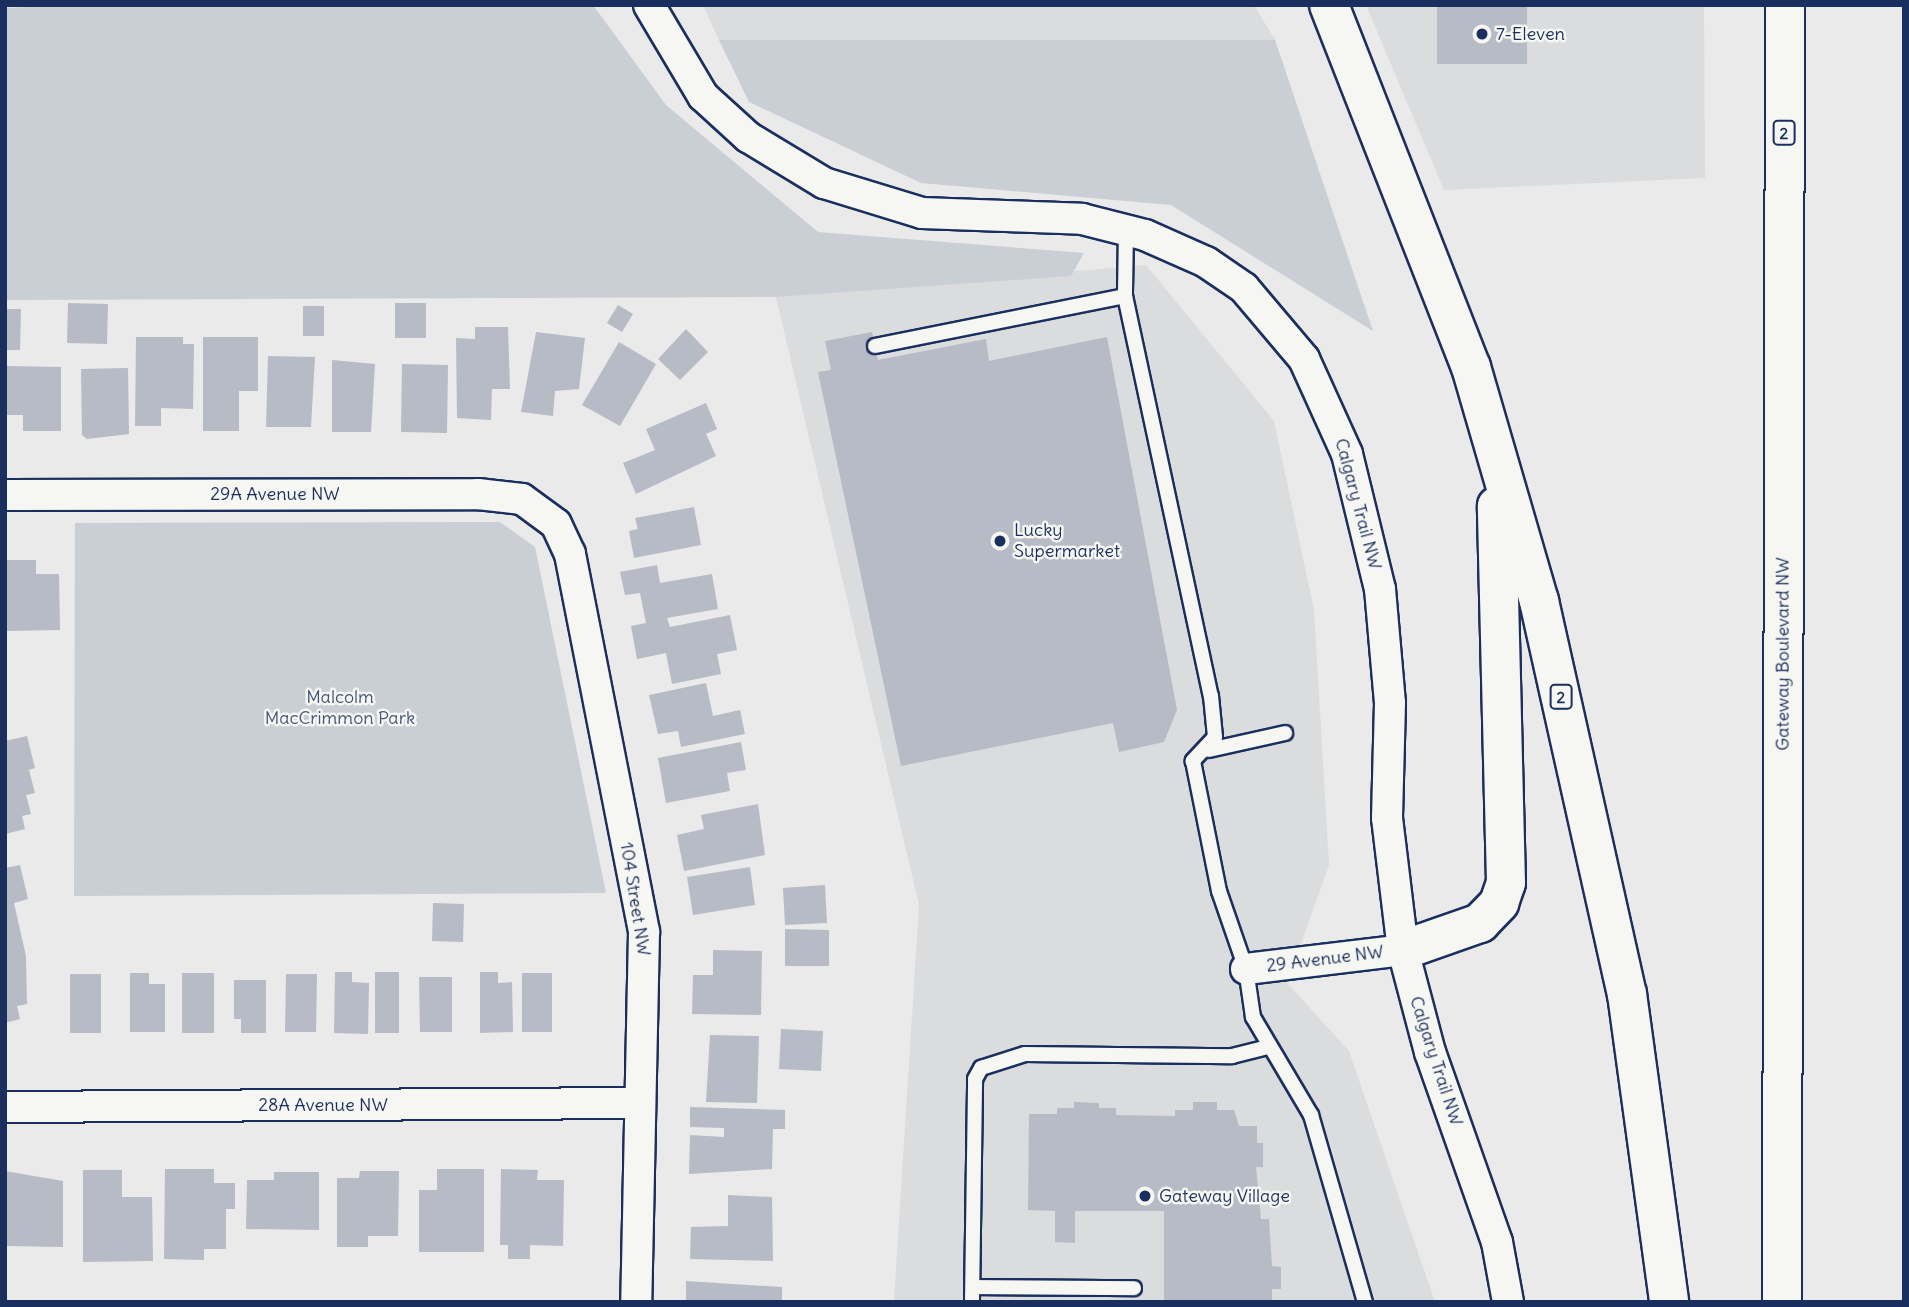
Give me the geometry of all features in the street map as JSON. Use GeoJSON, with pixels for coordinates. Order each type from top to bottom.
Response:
{"type":"FeatureCollection","features":[{"type":"Feature","properties":{"kind":"highway","name":"2"},"geometry":{"type":"LineString","coordinates":[[1329,5],[1437,273],[1496,452],[1539,601],[1614,926],[1670,1302]]}},
{"type":"Feature","properties":{"kind":"highway","name":"Gateway Boulevard NW"},"geometry":{"type":"LineString","coordinates":[[1782,1302],[1785,5]]}},
{"type":"Feature","properties":{"kind":"highway"},"geometry":{"type":"LineString","coordinates":[[1403,950],[1480,923],[1499,903],[1506,883],[1496,452]]}},
{"type":"Feature","properties":{"kind":"street","name":"Calgary Trail NW"},"geometry":{"type":"LineString","coordinates":[[649,5],[703,96],[748,137],[824,183],[922,213],[1082,219],[1126,229],[1206,262],[1244,288],[1304,359],[1348,454],[1388,645],[1387,818],[1403,950],[1430,1052],[1497,1242],[1508,1302]]}},
{"type":"Feature","properties":{"kind":"street","name":"29A Avenue NW"},"geometry":{"type":"LineString","coordinates":[[5,495],[478,494],[522,499],[542,510]]}},
{"type":"Feature","properties":{"kind":"street","name":"104 Street NW"},"geometry":{"type":"LineString","coordinates":[[542,510],[570,554],[644,932],[636,1302]]}},
{"type":"Feature","properties":{"kind":"street","name":"29 Avenue NW"},"geometry":{"type":"LineString","coordinates":[[1246,969],[1403,950]]}},
{"type":"Feature","properties":{"kind":"street","name":"28A Avenue NW"},"geometry":{"type":"LineString","coordinates":[[5,1107],[640,1103]]}},
{"type":"Feature","properties":{"kind":"lane"},"geometry":{"type":"LineString","coordinates":[[1126,229],[1125,296],[1211,696],[1215,737],[1209,750]]}},
{"type":"Feature","properties":{"kind":"lane"},"geometry":{"type":"LineString","coordinates":[[875,346],[1125,296]]}},
{"type":"Feature","properties":{"kind":"lane"},"geometry":{"type":"LineString","coordinates":[[1285,733],[1209,750],[1193,761],[1219,891],[1246,969],[1253,1017],[1267,1047],[1311,1115],[1365,1302]]}},
{"type":"Feature","properties":{"kind":"lane"},"geometry":{"type":"LineString","coordinates":[[1134,1289],[973,1294],[975,1079],[981,1068],[1025,1054],[1232,1056],[1267,1047]]}},
{"type":"Feature","properties":{"kind":"shaded area"},"geometry":{"type":"Polygon","coordinates":[[[703,5],[1254,5],[1275,40],[719,40],[703,5]]]}},
{"type":"Feature","properties":{"kind":"shaded area"},"geometry":{"type":"Polygon","coordinates":[[[1366,5],[1704,5],[1705,178],[1444,190],[1366,5]]]}},
{"type":"Feature","properties":{"kind":"shaded area"},"geometry":{"type":"Polygon","coordinates":[[[1146,265],[1274,421],[1314,610],[1329,865],[1287,983],[1349,1051],[1435,1302],[894,1302],[919,905],[776,297],[1146,265]]]}},
{"type":"Feature","properties":{"kind":"green space"},"geometry":{"type":"Polygon","coordinates":[[[81,5],[593,5],[666,105],[818,232],[1084,253],[1071,276],[776,297],[5,300],[5,8],[81,5]]]}},
{"type":"Feature","properties":{"kind":"green space"},"geometry":{"type":"Polygon","coordinates":[[[719,40],[1275,40],[1373,331],[1171,205],[921,183],[749,102],[719,40]]]}},
{"type":"Feature","properties":{"kind":"green space","name":"Malcolm MacCrimmon Park"},"geometry":{"type":"Polygon","coordinates":[[[500,522],[535,547],[606,893],[74,896],[75,523],[500,522]]]}},
{"type":"Feature","properties":{"kind":"building","name":"7-Eleven"},"geometry":{"type":"Polygon","coordinates":[[[1437,5],[1527,5],[1527,64],[1437,64],[1437,5]]]}},
{"type":"Feature","properties":{"kind":"building"},"geometry":{"type":"Polygon","coordinates":[[[68,303],[108,304],[107,344],[67,343],[68,303]]]}},
{"type":"Feature","properties":{"kind":"building"},"geometry":{"type":"Polygon","coordinates":[[[395,303],[426,303],[426,338],[395,338],[395,303]]]}},
{"type":"Feature","properties":{"kind":"building"},"geometry":{"type":"Polygon","coordinates":[[[618,305],[633,314],[622,332],[607,323],[618,305]]]}},
{"type":"Feature","properties":{"kind":"building"},"geometry":{"type":"Polygon","coordinates":[[[303,306],[324,306],[324,336],[303,336],[303,306]]]}},
{"type":"Feature","properties":{"kind":"building"},"geometry":{"type":"Polygon","coordinates":[[[5,309],[21,309],[20,350],[5,350],[5,309]]]}},
{"type":"Feature","properties":{"kind":"building"},"geometry":{"type":"Polygon","coordinates":[[[475,327],[508,327],[510,389],[492,389],[491,420],[457,418],[456,338],[475,339],[475,327]]]}},
{"type":"Feature","properties":{"kind":"building"},"geometry":{"type":"Polygon","coordinates":[[[686,329],[708,352],[680,380],[658,359],[686,329]]]}},
{"type":"Feature","properties":{"kind":"building"},"geometry":{"type":"Polygon","coordinates":[[[536,332],[585,338],[579,389],[555,391],[553,416],[521,412],[536,332]]]}},
{"type":"Feature","properties":{"kind":"building","name":"Lucky Supermarket"},"geometry":{"type":"Polygon","coordinates":[[[872,332],[878,360],[986,339],[989,361],[1107,337],[1177,710],[1164,742],[1119,752],[1113,723],[901,766],[818,372],[831,370],[825,341],[872,332]]]}},
{"type":"Feature","properties":{"kind":"building"},"geometry":{"type":"Polygon","coordinates":[[[136,337],[183,337],[183,344],[194,344],[193,409],[161,408],[161,426],[135,426],[136,337]]]}},
{"type":"Feature","properties":{"kind":"building"},"geometry":{"type":"Polygon","coordinates":[[[203,337],[258,337],[258,391],[239,391],[239,431],[203,431],[203,337]]]}},
{"type":"Feature","properties":{"kind":"building"},"geometry":{"type":"Polygon","coordinates":[[[619,342],[656,364],[620,426],[582,405],[619,342]]]}},
{"type":"Feature","properties":{"kind":"building"},"geometry":{"type":"Polygon","coordinates":[[[268,356],[315,357],[311,427],[266,427],[268,356]]]}},
{"type":"Feature","properties":{"kind":"building"},"geometry":{"type":"Polygon","coordinates":[[[332,360],[375,364],[371,432],[332,432],[332,360]]]}},
{"type":"Feature","properties":{"kind":"building"},"geometry":{"type":"Polygon","coordinates":[[[402,364],[448,365],[447,433],[401,432],[402,364]]]}},
{"type":"Feature","properties":{"kind":"building"},"geometry":{"type":"Polygon","coordinates":[[[5,366],[61,367],[61,431],[23,431],[23,415],[5,415],[5,366]]]}},
{"type":"Feature","properties":{"kind":"building"},"geometry":{"type":"Polygon","coordinates":[[[128,368],[129,434],[87,439],[82,435],[81,369],[128,368]]]}},
{"type":"Feature","properties":{"kind":"building"},"geometry":{"type":"Polygon","coordinates":[[[706,403],[717,429],[706,434],[716,456],[636,494],[623,463],[655,450],[646,429],[706,403]]]}},
{"type":"Feature","properties":{"kind":"building"},"geometry":{"type":"Polygon","coordinates":[[[694,507],[701,545],[634,558],[629,531],[638,529],[635,518],[694,507]]]}},
{"type":"Feature","properties":{"kind":"building"},"geometry":{"type":"Polygon","coordinates":[[[5,560],[36,560],[36,574],[59,574],[60,630],[5,631],[5,560]]]}},
{"type":"Feature","properties":{"kind":"building"},"geometry":{"type":"Polygon","coordinates":[[[657,565],[660,583],[712,574],[718,609],[667,618],[670,627],[730,615],[737,650],[717,654],[721,674],[672,684],[666,653],[637,659],[631,626],[646,623],[640,593],[625,595],[620,572],[657,565]]]}},
{"type":"Feature","properties":{"kind":"building"},"geometry":{"type":"Polygon","coordinates":[[[706,683],[713,716],[740,710],[745,734],[681,747],[678,731],[658,734],[649,695],[706,683]]]}},
{"type":"Feature","properties":{"kind":"building"},"geometry":{"type":"Polygon","coordinates":[[[27,736],[35,768],[29,770],[35,793],[26,795],[31,814],[22,816],[25,829],[5,834],[5,741],[27,736]]]}},
{"type":"Feature","properties":{"kind":"building"},"geometry":{"type":"Polygon","coordinates":[[[741,742],[746,770],[727,773],[730,791],[666,803],[658,758],[741,742]]]}},
{"type":"Feature","properties":{"kind":"building"},"geometry":{"type":"Polygon","coordinates":[[[758,804],[765,855],[684,871],[677,835],[704,829],[701,815],[758,804]]]}},
{"type":"Feature","properties":{"kind":"building"},"geometry":{"type":"Polygon","coordinates":[[[20,865],[28,899],[14,903],[26,956],[27,1004],[17,1006],[20,1019],[5,1023],[5,868],[20,865]]]}},
{"type":"Feature","properties":{"kind":"building"},"geometry":{"type":"Polygon","coordinates":[[[750,867],[755,905],[693,915],[687,877],[750,867]]]}},
{"type":"Feature","properties":{"kind":"building"},"geometry":{"type":"Polygon","coordinates":[[[825,885],[827,923],[785,925],[783,888],[825,885]]]}},
{"type":"Feature","properties":{"kind":"building"},"geometry":{"type":"Polygon","coordinates":[[[433,903],[464,904],[463,942],[432,941],[433,903]]]}},
{"type":"Feature","properties":{"kind":"building"},"geometry":{"type":"Polygon","coordinates":[[[785,929],[829,930],[829,966],[785,966],[785,929]]]}},
{"type":"Feature","properties":{"kind":"building"},"geometry":{"type":"Polygon","coordinates":[[[713,950],[762,951],[761,1015],[692,1014],[693,975],[713,975],[713,950]]]}},
{"type":"Feature","properties":{"kind":"building"},"geometry":{"type":"Polygon","coordinates":[[[335,972],[352,972],[352,982],[369,983],[368,1034],[334,1033],[335,972]]]}},
{"type":"Feature","properties":{"kind":"building"},"geometry":{"type":"Polygon","coordinates":[[[375,972],[399,972],[399,1033],[375,1033],[375,972]]]}},
{"type":"Feature","properties":{"kind":"building"},"geometry":{"type":"Polygon","coordinates":[[[480,972],[498,972],[498,983],[512,982],[513,1032],[480,1033],[480,972]]]}},
{"type":"Feature","properties":{"kind":"building"},"geometry":{"type":"Polygon","coordinates":[[[130,973],[149,973],[149,984],[165,984],[165,1032],[130,1032],[130,973]]]}},
{"type":"Feature","properties":{"kind":"building"},"geometry":{"type":"Polygon","coordinates":[[[182,973],[214,973],[214,1033],[182,1033],[182,973]]]}},
{"type":"Feature","properties":{"kind":"building"},"geometry":{"type":"Polygon","coordinates":[[[522,973],[552,973],[552,1032],[522,1032],[522,973]]]}},
{"type":"Feature","properties":{"kind":"building"},"geometry":{"type":"Polygon","coordinates":[[[70,974],[101,974],[101,1033],[70,1033],[70,974]]]}},
{"type":"Feature","properties":{"kind":"building"},"geometry":{"type":"Polygon","coordinates":[[[286,974],[317,974],[316,1032],[285,1032],[286,974]]]}},
{"type":"Feature","properties":{"kind":"building"},"geometry":{"type":"Polygon","coordinates":[[[419,977],[452,977],[452,1032],[420,1032],[419,977]]]}},
{"type":"Feature","properties":{"kind":"building"},"geometry":{"type":"Polygon","coordinates":[[[234,980],[266,980],[266,1033],[241,1033],[241,1019],[234,1019],[234,980]]]}},
{"type":"Feature","properties":{"kind":"building"},"geometry":{"type":"Polygon","coordinates":[[[781,1029],[823,1031],[821,1071],[779,1069],[781,1029]]]}},
{"type":"Feature","properties":{"kind":"building"},"geometry":{"type":"Polygon","coordinates":[[[710,1035],[759,1036],[757,1103],[706,1102],[710,1035]]]}},
{"type":"Feature","properties":{"kind":"building","name":"Gateway Village"},"geometry":{"type":"Polygon","coordinates":[[[1074,1102],[1099,1103],[1099,1108],[1116,1108],[1116,1115],[1175,1116],[1175,1110],[1193,1110],[1193,1102],[1217,1102],[1217,1110],[1234,1110],[1239,1126],[1257,1126],[1257,1143],[1263,1143],[1263,1167],[1256,1167],[1261,1219],[1269,1219],[1272,1266],[1281,1267],[1281,1289],[1272,1289],[1272,1302],[1164,1302],[1164,1211],[1075,1211],[1075,1243],[1055,1242],[1055,1211],[1028,1210],[1029,1114],[1057,1114],[1057,1108],[1074,1108],[1074,1102]]]}},
{"type":"Feature","properties":{"kind":"building"},"geometry":{"type":"Polygon","coordinates":[[[690,1107],[785,1110],[785,1129],[773,1129],[772,1169],[689,1174],[690,1135],[724,1137],[724,1128],[690,1127],[690,1107]]]}},
{"type":"Feature","properties":{"kind":"building"},"geometry":{"type":"Polygon","coordinates":[[[165,1169],[214,1169],[214,1183],[235,1183],[235,1209],[226,1209],[226,1249],[204,1249],[204,1260],[164,1259],[165,1169]]]}},
{"type":"Feature","properties":{"kind":"building"},"geometry":{"type":"Polygon","coordinates":[[[437,1169],[484,1169],[484,1252],[419,1252],[419,1190],[437,1190],[437,1169]]]}},
{"type":"Feature","properties":{"kind":"building"},"geometry":{"type":"Polygon","coordinates":[[[501,1169],[538,1170],[537,1180],[564,1180],[563,1246],[530,1245],[530,1259],[508,1259],[508,1245],[500,1245],[501,1169]]]}},
{"type":"Feature","properties":{"kind":"building"},"geometry":{"type":"Polygon","coordinates":[[[83,1170],[122,1170],[122,1197],[152,1197],[153,1261],[83,1262],[83,1170]]]}},
{"type":"Feature","properties":{"kind":"building"},"geometry":{"type":"Polygon","coordinates":[[[5,1171],[63,1181],[63,1247],[5,1246],[5,1171]]]}},
{"type":"Feature","properties":{"kind":"building"},"geometry":{"type":"Polygon","coordinates":[[[360,1171],[399,1171],[398,1236],[368,1236],[368,1247],[337,1247],[337,1178],[359,1178],[360,1171]]]}},
{"type":"Feature","properties":{"kind":"building"},"geometry":{"type":"Polygon","coordinates":[[[274,1172],[319,1172],[319,1230],[246,1229],[247,1180],[274,1180],[274,1172]]]}},
{"type":"Feature","properties":{"kind":"building"},"geometry":{"type":"Polygon","coordinates":[[[728,1195],[772,1197],[773,1261],[690,1259],[691,1227],[728,1226],[728,1195]]]}},
{"type":"Feature","properties":{"kind":"building"},"geometry":{"type":"Polygon","coordinates":[[[686,1281],[782,1287],[782,1302],[686,1302],[686,1281]]]}},
{"type":"Feature","properties":{"kind":"place","name":"7-Eleven"},"geometry":{"type":"Point","coordinates":[1482,34]}},
{"type":"Feature","properties":{"kind":"place","name":"Lucky Supermarket"},"geometry":{"type":"Point","coordinates":[1000,541]}},
{"type":"Feature","properties":{"kind":"place","name":"Gateway Village"},"geometry":{"type":"Point","coordinates":[1145,1196]}}]}
